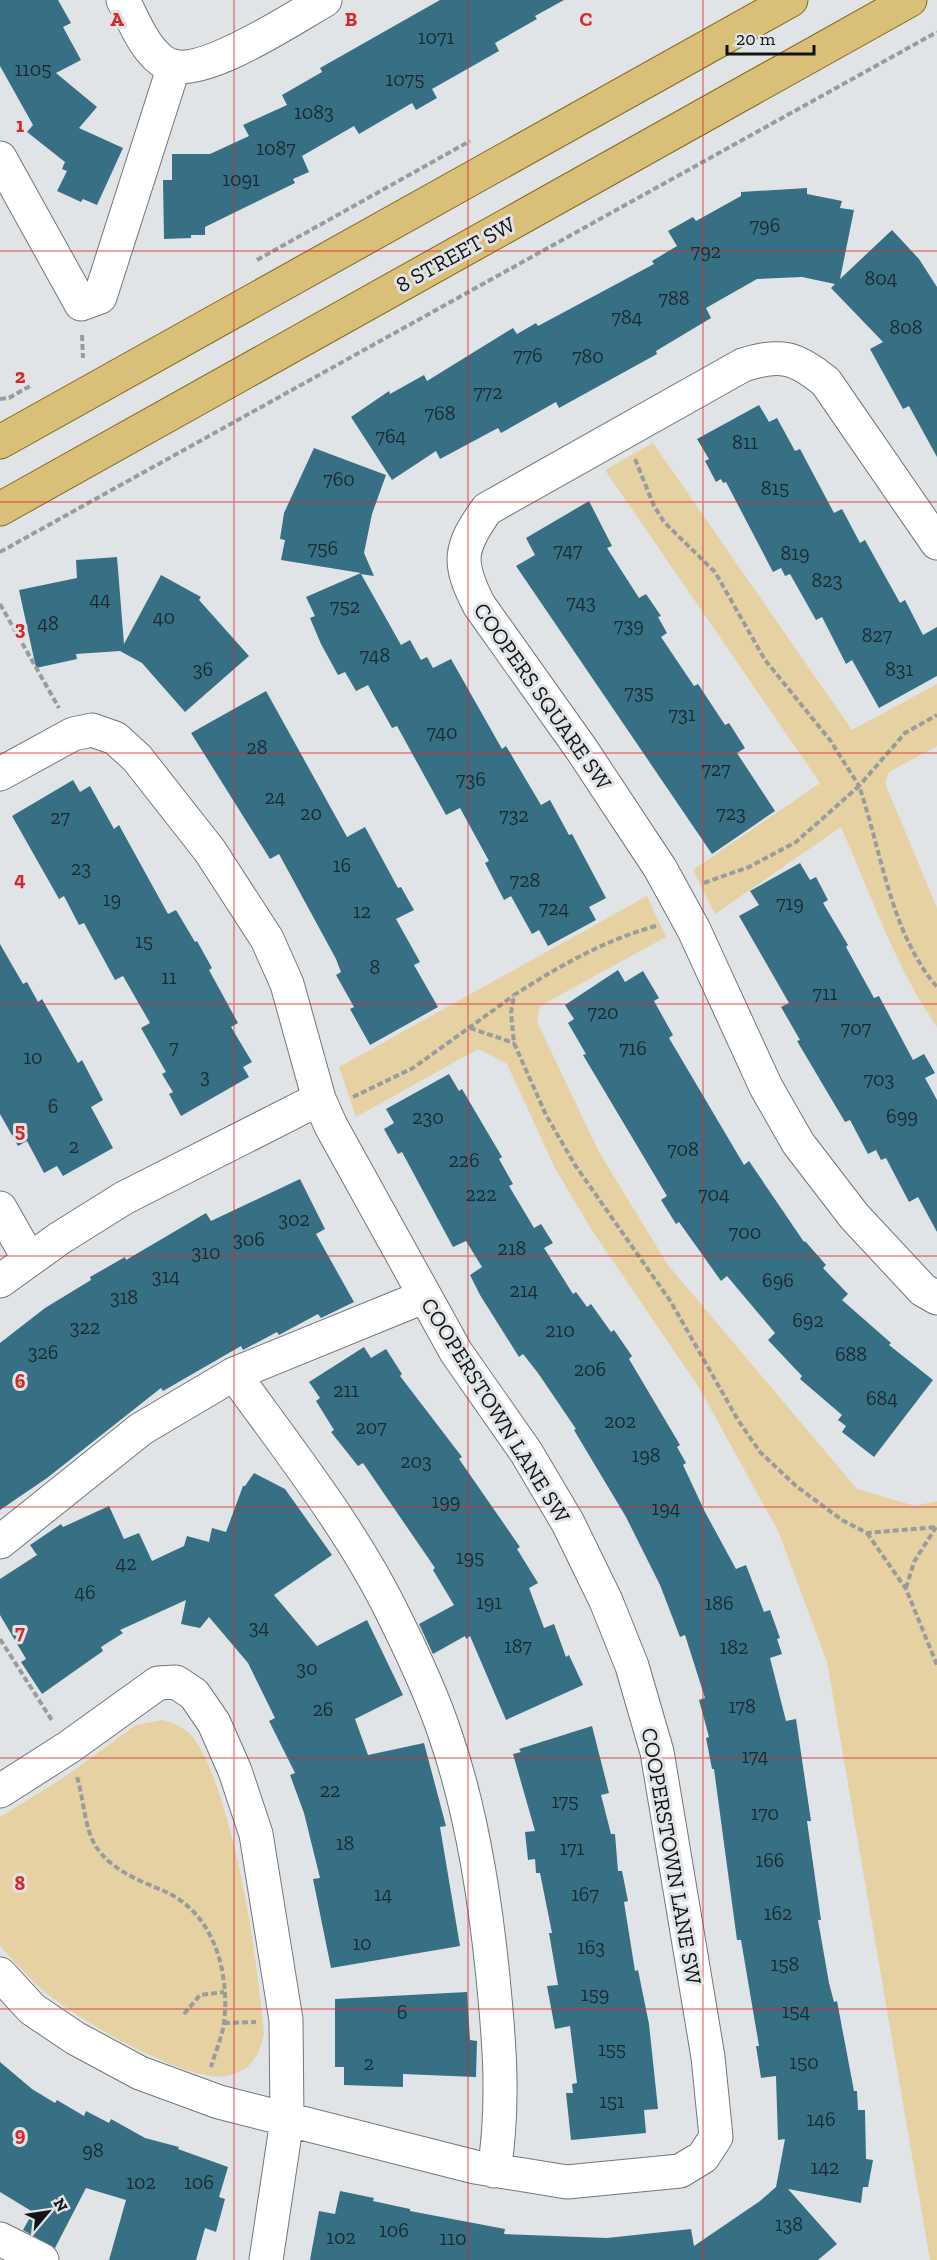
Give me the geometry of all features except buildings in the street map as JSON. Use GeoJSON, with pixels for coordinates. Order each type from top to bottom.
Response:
{"type":"FeatureCollection","features":[{"type":"Feature","properties":{"kind":"main road"},"geometry":{"type":"LineString","coordinates":[[0,442],[791,0]]}},
{"type":"Feature","properties":{"kind":"main road","name":"8 STREET SW"},"geometry":{"type":"LineString","coordinates":[[0,508],[910,0]]}},
{"type":"Feature","properties":{"kind":"street"},"geometry":{"type":"LineString","coordinates":[[123,0],[147,45],[166,63],[188,68],[206,64],[325,0]]}},
{"type":"Feature","properties":{"kind":"street"},"geometry":{"type":"LineString","coordinates":[[0,158],[81,304],[100,297],[174,66]]}},
{"type":"Feature","properties":{"kind":"street","name":"COOPERS SQUARE SW"},"geometry":{"type":"LineString","coordinates":[[937,543],[826,382],[809,368],[789,358],[767,357],[743,365],[487,509],[469,532],[462,559],[468,584],[479,605],[582,750],[660,868],[681,906],[738,1030],[798,1143],[854,1216],[923,1290],[937,1298]]}},
{"type":"Feature","properties":{"kind":"street","name":"COOPERSTOWN LANE SW"},"geometry":{"type":"LineString","coordinates":[[0,1974],[32,2009],[75,2038],[140,2073],[203,2096],[287,2120],[494,2171],[567,2182],[680,2171],[703,2157],[716,2137],[708,2057],[657,1752],[632,1666],[606,1601],[568,1522],[526,1452],[456,1352],[423,1297],[321,1105],[287,984],[267,939],[210,851],[137,758],[115,738],[92,730],[73,734]]}},
{"type":"Feature","properties":{"kind":"street"},"geometry":{"type":"LineString","coordinates":[[0,774],[73,734]]}},
{"type":"Feature","properties":{"kind":"street"},"geometry":{"type":"LineString","coordinates":[[0,1281],[29,1259],[124,1198],[321,1105]]}},
{"type":"Feature","properties":{"kind":"street"},"geometry":{"type":"LineString","coordinates":[[0,1208],[29,1259]]}},
{"type":"Feature","properties":{"kind":"street"},"geometry":{"type":"LineString","coordinates":[[0,1542],[141,1430],[234,1374],[423,1297]]}},
{"type":"Feature","properties":{"kind":"street"},"geometry":{"type":"LineString","coordinates":[[234,1374],[350,1541],[392,1610],[446,1737],[467,1815],[490,1952],[499,2033],[500,2136],[494,2171]]}},
{"type":"Feature","properties":{"kind":"street"},"geometry":{"type":"LineString","coordinates":[[0,1791],[69,1747],[158,1683],[176,1682],[194,1694],[214,1723],[235,1770],[256,1833],[286,2020],[287,2120],[266,2260]]}},
{"type":"Feature","properties":{"kind":"street"},"geometry":{"type":"LineString","coordinates":[[0,2239],[42,2260]]}},
{"type":"Feature","properties":{"kind":"path"},"geometry":{"type":"LineString","coordinates":[[0,552],[937,32]]}},
{"type":"Feature","properties":{"kind":"path"},"geometry":{"type":"LineString","coordinates":[[623,434],[654,506],[664,522],[715,572],[765,660],[830,740],[859,786],[897,915],[908,942],[927,975],[937,987]]}},
{"type":"Feature","properties":{"kind":"path"},"geometry":{"type":"LineString","coordinates":[[0,604],[73,734]]}},
{"type":"Feature","properties":{"kind":"path"},"geometry":{"type":"LineString","coordinates":[[321,1105],[413,1068],[514,995],[556,968],[632,932],[660,924],[704,883],[749,867],[796,842],[859,786],[905,733],[937,715]]}},
{"type":"Feature","properties":{"kind":"path"},"geometry":{"type":"LineString","coordinates":[[514,995],[511,1013],[514,1043],[546,1115],[575,1165],[671,1302],[738,1420],[760,1452],[796,1486],[842,1520],[867,1533],[906,1589],[937,1665]]}},
{"type":"Feature","properties":{"kind":"path"},"geometry":{"type":"LineString","coordinates":[[470,1027],[514,1043]]}},
{"type":"Feature","properties":{"kind":"path"},"geometry":{"type":"LineString","coordinates":[[867,1533],[937,1527]]}},
{"type":"Feature","properties":{"kind":"path"},"geometry":{"type":"LineString","coordinates":[[906,1589],[914,1562],[937,1527]]}},
{"type":"Feature","properties":{"kind":"path"},"geometry":{"type":"LineString","coordinates":[[0,1639],[69,1747],[92,1840],[110,1862],[134,1880],[167,1892],[195,1911],[212,1936],[221,1965],[224,2023],[203,2096]]}},
{"type":"Feature","properties":{"kind":"path"},"geometry":{"type":"LineString","coordinates":[[184,2014],[200,1995],[224,1992]]}},
{"type":"Feature","properties":{"kind":"shaded area"},"geometry":{"type":"Polygon","coordinates":[[[653,443],[852,730],[937,684],[937,746],[889,772],[885,783],[937,908],[937,1027],[908,980],[896,955],[841,827],[715,914],[693,870],[820,783],[605,470],[653,443]]]}},
{"type":"Feature","properties":{"kind":"shaded area"},"geometry":{"type":"Polygon","coordinates":[[[647,896],[666,937],[540,1006],[537,1022],[599,1152],[668,1265],[857,1489],[915,1506],[937,1501],[937,2260],[930,2260],[827,1662],[779,1533],[700,1389],[591,1229],[555,1168],[507,1064],[478,1049],[356,1117],[339,1067],[647,896]]]}},
{"type":"Feature","properties":{"kind":"shaded area"},"geometry":{"type":"Polygon","coordinates":[[[163,1720],[182,1728],[191,1735],[210,1767],[230,1830],[249,1916],[264,2033],[260,2049],[252,2062],[241,2071],[225,2076],[207,2075],[184,2069],[158,2059],[105,2032],[45,1992],[0,1946],[0,1817],[66,1776],[136,1725],[163,1720]]]}}]}
